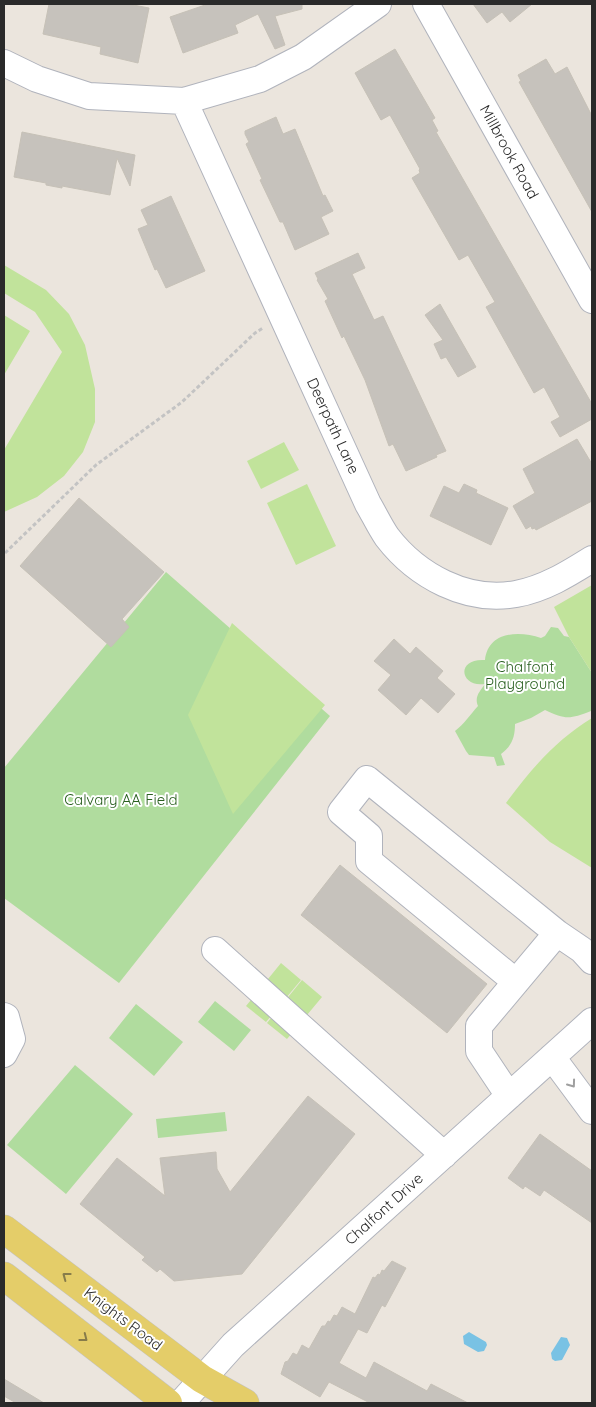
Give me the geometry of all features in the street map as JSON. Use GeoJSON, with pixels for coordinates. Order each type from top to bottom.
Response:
{"type":"FeatureCollection","features":[{"type":"Feature","properties":{"kind":"main road","name":"Knights Road"},"geometry":{"type":"LineString","coordinates":[[4,1229],[202,1380],[245,1403]]}},
{"type":"Feature","properties":{"kind":"main road"},"geometry":{"type":"LineString","coordinates":[[4,1276],[168,1403]]}},
{"type":"Feature","properties":{"kind":"street"},"geometry":{"type":"LineString","coordinates":[[4,63],[36,79],[89,96],[184,101],[260,79],[303,57],[378,4]]}},
{"type":"Feature","properties":{"kind":"street","name":"Millbrook Road"},"geometry":{"type":"LineString","coordinates":[[426,4],[592,300]]}},
{"type":"Feature","properties":{"kind":"street","name":"Deerpath Lane"},"geometry":{"type":"LineString","coordinates":[[184,101],[368,504],[387,536],[414,564],[446,586],[483,596],[517,594],[554,582],[592,560]]}},
{"type":"Feature","properties":{"kind":"street"},"geometry":{"type":"LineString","coordinates":[[516,982],[369,860],[369,836],[341,812],[367,779],[556,934],[582,950],[592,961]]}},
{"type":"Feature","properties":{"kind":"street"},"geometry":{"type":"LineString","coordinates":[[509,1096],[479,1051],[479,1026],[556,934]]}},
{"type":"Feature","properties":{"kind":"street"},"geometry":{"type":"LineString","coordinates":[[215,950],[444,1155]]}},
{"type":"Feature","properties":{"kind":"street"},"geometry":{"type":"LineString","coordinates":[[4,1016],[12,1039],[4,1054]]}},
{"type":"Feature","properties":{"kind":"street","name":"Chalfont Drive"},"geometry":{"type":"LineString","coordinates":[[181,1403],[233,1345],[592,1021]]}},
{"type":"Feature","properties":{"kind":"street"},"geometry":{"type":"LineString","coordinates":[[552,1057],[592,1111]]}},
{"type":"Feature","properties":{"kind":"path"},"geometry":{"type":"LineString","coordinates":[[5,553],[96,465],[182,402],[255,333],[283,317]]}},
{"type":"Feature","properties":{"kind":"green space"},"geometry":{"type":"Polygon","coordinates":[[[4,265],[46,290],[69,314],[85,345],[95,389],[95,422],[83,452],[64,476],[37,497],[4,512],[4,450],[62,352],[35,312],[4,293],[4,265]]]}},
{"type":"Feature","properties":{"kind":"green space"},"geometry":{"type":"Polygon","coordinates":[[[4,315],[30,331],[4,375],[4,315]]]}},
{"type":"Feature","properties":{"kind":"green space"},"geometry":{"type":"Polygon","coordinates":[[[284,442],[299,470],[261,489],[247,461],[284,442]]]}},
{"type":"Feature","properties":{"kind":"green space"},"geometry":{"type":"Polygon","coordinates":[[[307,484],[336,546],[296,565],[267,503],[307,484]]]}},
{"type":"Feature","properties":{"kind":"green space","name":"Calvary AA Field"},"geometry":{"type":"Polygon","coordinates":[[[166,572],[330,716],[119,983],[4,898],[4,768],[166,572]]]}},
{"type":"Feature","properties":{"kind":"green space"},"geometry":{"type":"Polygon","coordinates":[[[592,585],[592,673],[569,637],[554,607],[592,585]]]}},
{"type":"Feature","properties":{"kind":"green space"},"geometry":{"type":"Polygon","coordinates":[[[232,623],[325,705],[233,814],[188,715],[232,623]]]}},
{"type":"Feature","properties":{"kind":"green space","name":"Chalfont Playground"},"geometry":{"type":"Polygon","coordinates":[[[551,627],[558,628],[564,636],[569,637],[592,673],[591,711],[578,716],[563,717],[545,710],[515,724],[512,741],[501,754],[505,765],[497,766],[494,757],[469,755],[455,731],[478,706],[477,697],[485,684],[470,682],[464,673],[465,668],[469,663],[485,660],[487,651],[498,639],[514,634],[541,638],[545,636],[551,627]]]}},
{"type":"Feature","properties":{"kind":"green space"},"geometry":{"type":"Polygon","coordinates":[[[592,718],[592,868],[550,842],[506,803],[545,756],[567,736],[592,718]]]}},
{"type":"Feature","properties":{"kind":"green space"},"geometry":{"type":"Polygon","coordinates":[[[281,963],[301,980],[266,1022],[246,1006],[281,963]]]}},
{"type":"Feature","properties":{"kind":"green space"},"geometry":{"type":"Polygon","coordinates":[[[302,980],[322,997],[287,1039],[267,1023],[302,980]]]}},
{"type":"Feature","properties":{"kind":"green space"},"geometry":{"type":"Polygon","coordinates":[[[215,1001],[251,1030],[234,1051],[198,1022],[215,1001]]]}},
{"type":"Feature","properties":{"kind":"green space"},"geometry":{"type":"Polygon","coordinates":[[[136,1004],[183,1042],[154,1076],[109,1038],[136,1004]]]}},
{"type":"Feature","properties":{"kind":"green space"},"geometry":{"type":"Polygon","coordinates":[[[75,1065],[133,1114],[66,1194],[7,1145],[75,1065]]]}},
{"type":"Feature","properties":{"kind":"green space"},"geometry":{"type":"Polygon","coordinates":[[[225,1112],[227,1131],[158,1138],[156,1119],[225,1112]]]}},
{"type":"Feature","properties":{"kind":"water"},"geometry":{"type":"Polygon","coordinates":[[[469,1332],[486,1342],[487,1345],[484,1351],[478,1352],[464,1344],[463,1336],[469,1332]]]}},
{"type":"Feature","properties":{"kind":"water"},"geometry":{"type":"Polygon","coordinates":[[[561,1337],[567,1338],[570,1345],[562,1360],[555,1361],[552,1359],[551,1353],[561,1337]]]}},
{"type":"Feature","properties":{"kind":"building"},"geometry":{"type":"Polygon","coordinates":[[[49,4],[128,4],[149,8],[138,63],[100,54],[101,47],[43,34],[49,4]]]}},
{"type":"Feature","properties":{"kind":"building"},"geometry":{"type":"Polygon","coordinates":[[[208,4],[302,4],[302,9],[275,16],[285,45],[275,49],[258,14],[235,25],[238,33],[183,53],[170,17],[208,4]]]}},
{"type":"Feature","properties":{"kind":"building"},"geometry":{"type":"Polygon","coordinates":[[[473,4],[532,4],[510,22],[502,12],[487,23],[473,4]]]}},
{"type":"Feature","properties":{"kind":"building"},"geometry":{"type":"Polygon","coordinates":[[[395,49],[435,118],[432,120],[438,131],[436,132],[592,404],[592,419],[560,437],[551,422],[560,417],[544,387],[534,393],[486,307],[495,302],[468,255],[459,260],[412,178],[420,173],[420,169],[390,115],[381,120],[355,73],[395,49]]]}},
{"type":"Feature","properties":{"kind":"building"},"geometry":{"type":"Polygon","coordinates":[[[546,59],[555,74],[567,67],[592,116],[592,212],[519,82],[521,81],[518,75],[546,59]]]}},
{"type":"Feature","properties":{"kind":"building"},"geometry":{"type":"Polygon","coordinates":[[[276,117],[283,134],[295,129],[323,196],[325,195],[333,211],[321,217],[329,234],[295,250],[283,222],[280,222],[260,180],[262,179],[246,144],[249,142],[245,131],[276,117]]]}},
{"type":"Feature","properties":{"kind":"building"},"geometry":{"type":"Polygon","coordinates":[[[22,132],[135,155],[130,186],[117,158],[110,195],[46,185],[46,183],[14,177],[22,132]]]}},
{"type":"Feature","properties":{"kind":"building"},"geometry":{"type":"Polygon","coordinates":[[[171,196],[205,271],[166,288],[157,269],[155,270],[138,229],[148,225],[141,210],[171,196]]]}},
{"type":"Feature","properties":{"kind":"building"},"geometry":{"type":"Polygon","coordinates":[[[358,253],[365,268],[352,274],[374,320],[383,316],[446,451],[406,471],[393,444],[389,446],[365,380],[344,336],[342,338],[325,301],[328,299],[315,273],[358,253]]]}},
{"type":"Feature","properties":{"kind":"building"},"geometry":{"type":"Polygon","coordinates":[[[440,304],[476,367],[458,377],[446,357],[441,359],[434,344],[443,340],[425,315],[440,304]]]}},
{"type":"Feature","properties":{"kind":"building"},"geometry":{"type":"Polygon","coordinates":[[[577,439],[592,464],[592,501],[536,530],[535,528],[532,529],[531,526],[526,529],[513,506],[535,493],[523,469],[577,439]]]}},
{"type":"Feature","properties":{"kind":"building"},"geometry":{"type":"Polygon","coordinates":[[[464,484],[477,490],[476,493],[508,508],[491,545],[430,516],[444,486],[459,493],[464,484]]]}},
{"type":"Feature","properties":{"kind":"building"},"geometry":{"type":"Polygon","coordinates":[[[79,498],[164,572],[122,619],[129,627],[111,647],[20,566],[79,498]]]}},
{"type":"Feature","properties":{"kind":"building"},"geometry":{"type":"Polygon","coordinates":[[[394,639],[410,654],[416,647],[443,671],[437,678],[455,694],[438,713],[421,698],[406,715],[378,690],[391,675],[374,661],[394,639]]]}},
{"type":"Feature","properties":{"kind":"building"},"geometry":{"type":"Polygon","coordinates":[[[340,865],[487,984],[447,1033],[301,915],[340,865]]]}},
{"type":"Feature","properties":{"kind":"building"},"geometry":{"type":"Polygon","coordinates":[[[308,1096],[355,1134],[242,1274],[174,1281],[160,1269],[157,1272],[142,1260],[145,1257],[80,1204],[117,1158],[165,1196],[160,1158],[216,1152],[217,1169],[230,1192],[308,1096]]]}},
{"type":"Feature","properties":{"kind":"building"},"geometry":{"type":"Polygon","coordinates":[[[540,1134],[592,1171],[592,1223],[544,1190],[540,1196],[525,1186],[523,1189],[508,1178],[540,1134]]]}},
{"type":"Feature","properties":{"kind":"building"},"geometry":{"type":"Polygon","coordinates":[[[392,1261],[406,1268],[385,1307],[382,1305],[367,1333],[358,1329],[339,1363],[366,1378],[374,1362],[427,1391],[431,1384],[468,1403],[370,1403],[329,1382],[320,1397],[281,1374],[285,1362],[288,1361],[293,1353],[297,1355],[302,1345],[309,1349],[322,1326],[325,1326],[328,1321],[330,1322],[334,1315],[337,1316],[342,1307],[355,1314],[373,1277],[375,1278],[378,1274],[380,1275],[382,1270],[384,1271],[392,1261]]]}},
{"type":"Feature","properties":{"kind":"building"},"geometry":{"type":"Polygon","coordinates":[[[4,1379],[44,1403],[16,1403],[4,1396],[4,1379]]]}}]}
